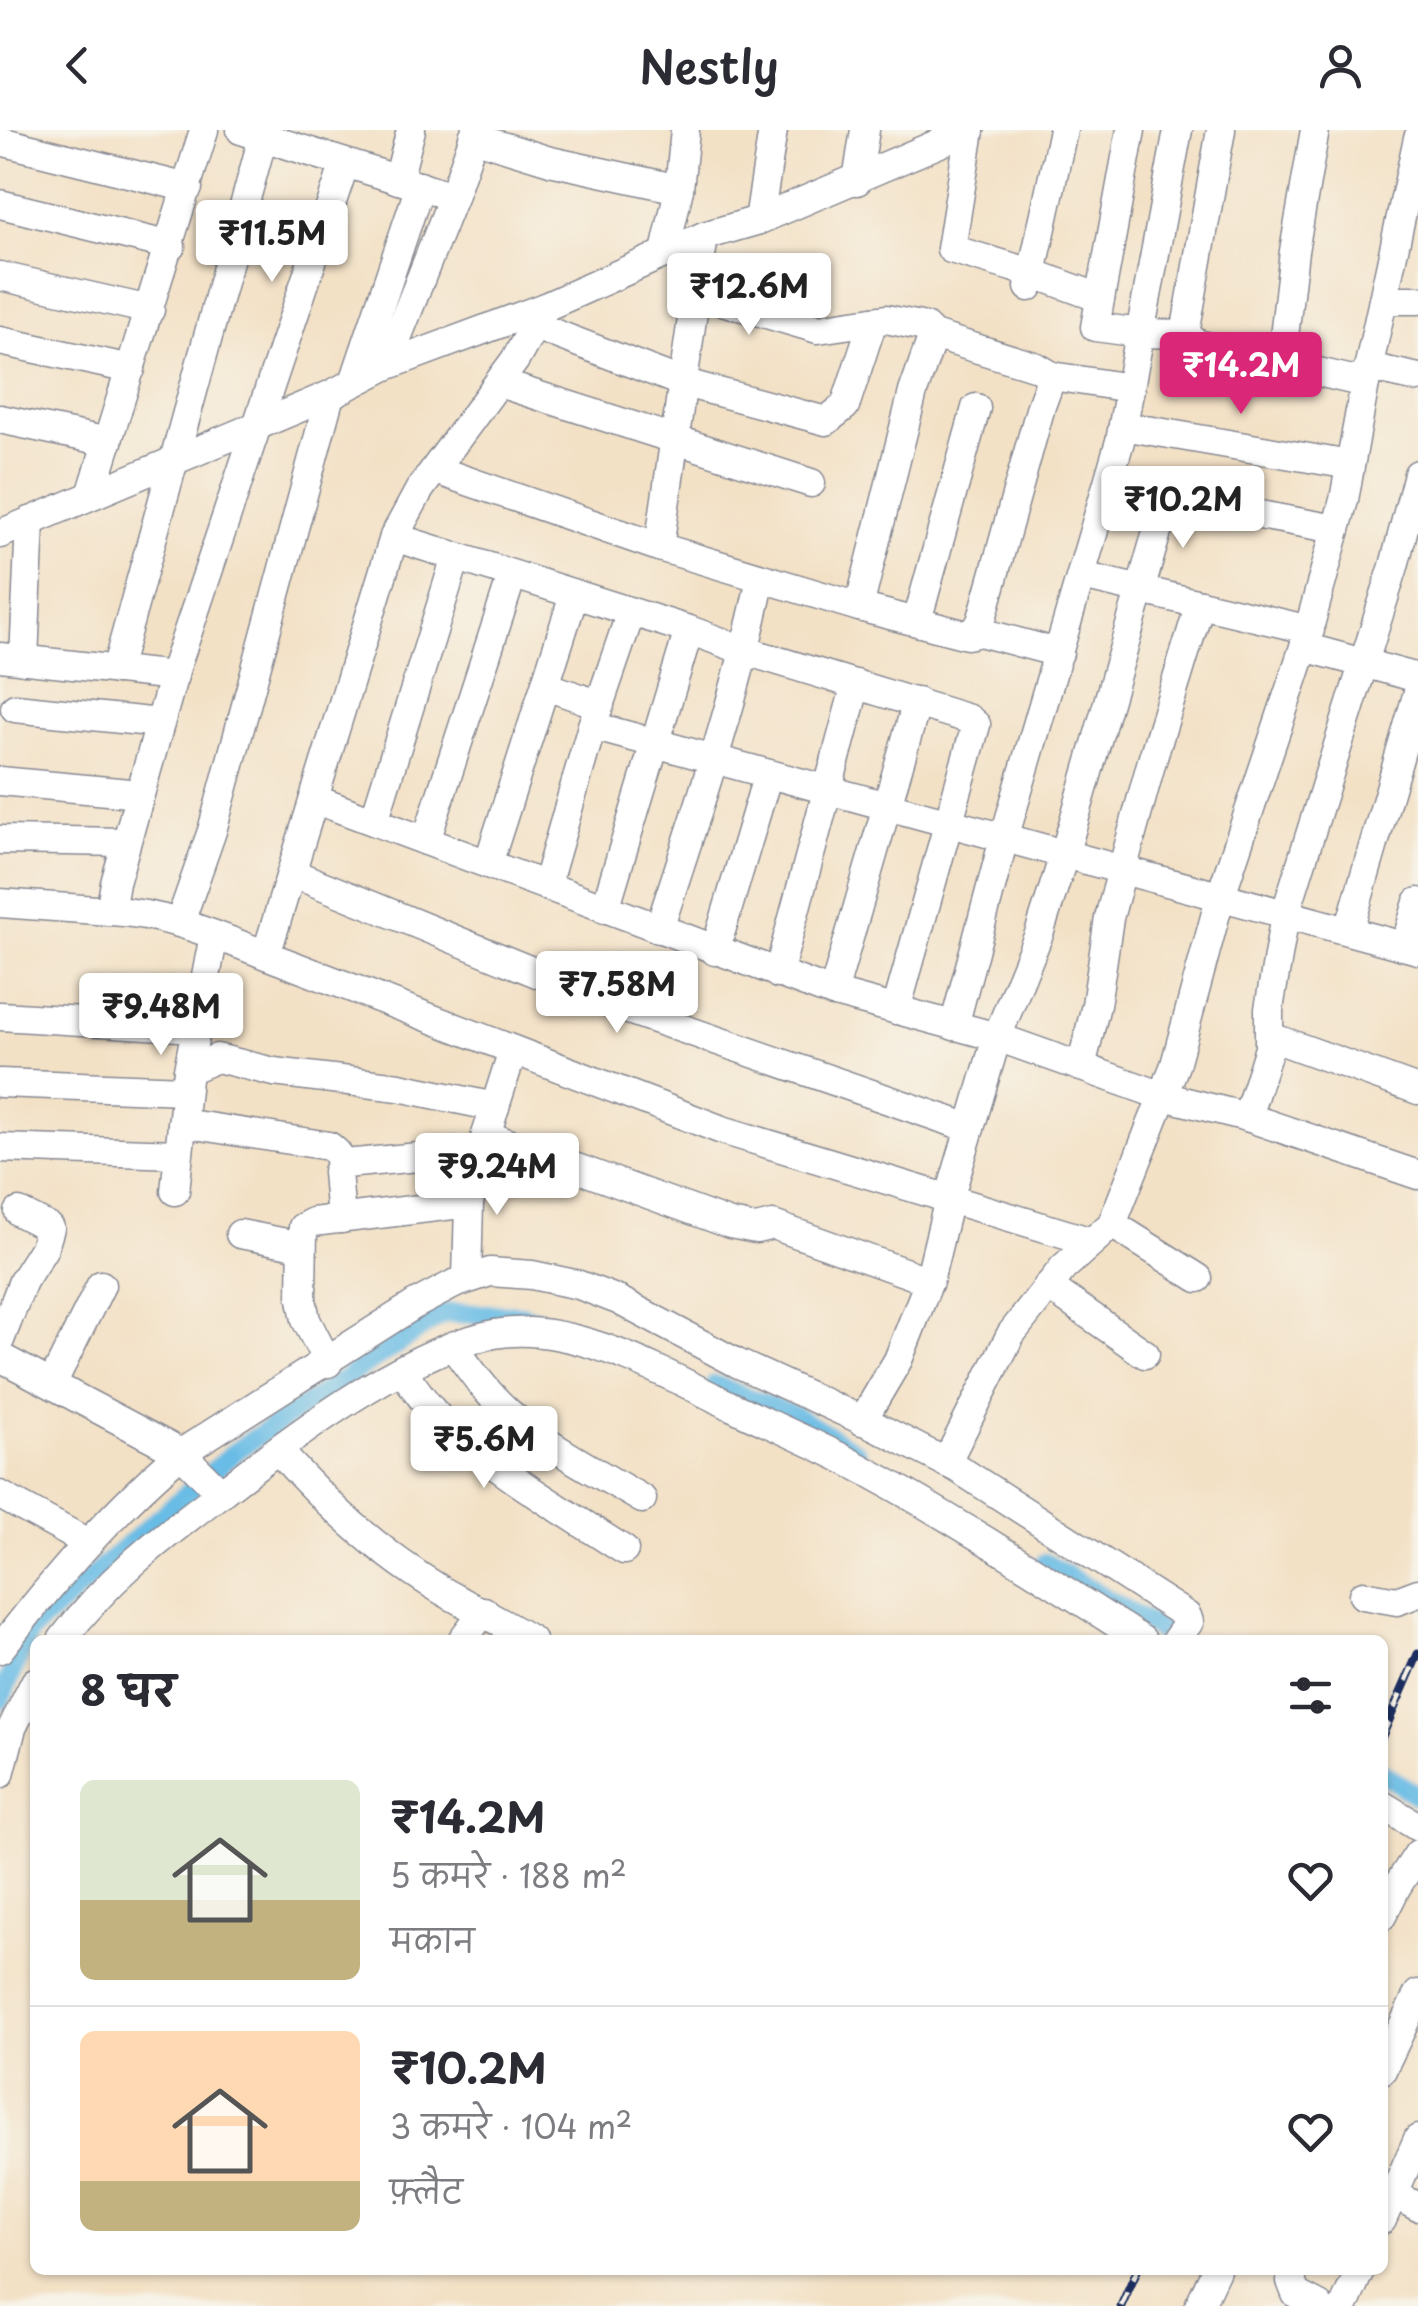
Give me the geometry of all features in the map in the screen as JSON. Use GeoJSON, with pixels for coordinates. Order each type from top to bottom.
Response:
{"type":"FeatureCollection","features":[{"type":"Feature","properties":{"kind":"street"},"geometry":{"type":"LineString","coordinates":[[91,496],[204,130]]}},
{"type":"Feature","properties":{"kind":"street"},"geometry":{"type":"LineString","coordinates":[[180,922],[212,832],[342,388],[409,183],[411,130]]}},
{"type":"Feature","properties":{"kind":"street"},"geometry":{"type":"LineString","coordinates":[[665,252],[679,189],[685,130]]}},
{"type":"Feature","properties":{"kind":"street"},"geometry":{"type":"LineString","coordinates":[[758,220],[772,130]]}},
{"type":"Feature","properties":{"kind":"street"},"geometry":{"type":"LineString","coordinates":[[857,180],[864,130]]}},
{"type":"Feature","properties":{"kind":"street"},"geometry":{"type":"LineString","coordinates":[[0,534],[386,366],[540,316],[665,252],[758,220],[970,130]]}},
{"type":"Feature","properties":{"kind":"street"},"geometry":{"type":"LineString","coordinates":[[970,130],[951,248],[1031,280],[1100,298]]}},
{"type":"Feature","properties":{"kind":"street"},"geometry":{"type":"LineString","coordinates":[[1031,280],[1063,130]]}},
{"type":"Feature","properties":{"kind":"street"},"geometry":{"type":"LineString","coordinates":[[1131,130],[1095,327],[1185,334],[1198,344],[1281,364],[1418,378]]}},
{"type":"Feature","properties":{"kind":"street"},"geometry":{"type":"LineString","coordinates":[[954,1026],[1004,835],[1123,426],[1178,130]]}},
{"type":"Feature","properties":{"kind":"street"},"geometry":{"type":"LineString","coordinates":[[1185,334],[1221,130]]}},
{"type":"Feature","properties":{"kind":"street"},"geometry":{"type":"LineString","coordinates":[[1281,364],[1294,251],[1315,130]]}},
{"type":"Feature","properties":{"kind":"street"},"geometry":{"type":"LineString","coordinates":[[116,670],[256,132],[334,150],[409,183],[454,197]]}},
{"type":"Feature","properties":{"kind":"street"},"geometry":{"type":"LineString","coordinates":[[386,366],[475,134],[550,160],[679,189]]}},
{"type":"Feature","properties":{"kind":"street"},"geometry":{"type":"LineString","coordinates":[[946,1463],[1011,1334],[1062,1268],[1102,1233],[1176,1065],[1220,898],[1307,638],[1336,529],[1382,300],[1407,242],[1418,138]]}},
{"type":"Feature","properties":{"kind":"street"},"geometry":{"type":"LineString","coordinates":[[0,142],[188,188]]}},
{"type":"Feature","properties":{"kind":"street"},"geometry":{"type":"LineString","coordinates":[[110,911],[160,723],[254,426],[334,150]]}},
{"type":"Feature","properties":{"kind":"street"},"geometry":{"type":"LineString","coordinates":[[0,204],[171,246]]}},
{"type":"Feature","properties":{"kind":"street"},"geometry":{"type":"LineString","coordinates":[[659,548],[704,236]]}},
{"type":"Feature","properties":{"kind":"street"},"geometry":{"type":"LineString","coordinates":[[0,276],[150,310]]}},
{"type":"Feature","properties":{"kind":"street"},"geometry":{"type":"LineString","coordinates":[[695,293],[818,329],[886,319],[925,327],[933,335],[1037,367],[1052,376],[1130,388]]}},
{"type":"Feature","properties":{"kind":"street"},"geometry":{"type":"LineString","coordinates":[[1382,300],[1418,300]]}},
{"type":"Feature","properties":{"kind":"street"},"geometry":{"type":"LineString","coordinates":[[540,316],[681,382],[826,421],[844,406],[873,320]]}},
{"type":"Feature","properties":{"kind":"street"},"geometry":{"type":"LineString","coordinates":[[266,954],[394,537],[420,489],[498,383],[540,316]]}},
{"type":"Feature","properties":{"kind":"street"},"geometry":{"type":"LineString","coordinates":[[859,607],[913,392],[933,335]]}},
{"type":"Feature","properties":{"kind":"street"},"geometry":{"type":"LineString","coordinates":[[0,340],[132,369]]}},
{"type":"Feature","properties":{"kind":"street"},"geometry":{"type":"LineString","coordinates":[[976,631],[1052,376]]}},
{"type":"Feature","properties":{"kind":"street"},"geometry":{"type":"LineString","coordinates":[[498,383],[811,484]]}},
{"type":"Feature","properties":{"kind":"street"},"geometry":{"type":"LineString","coordinates":[[917,621],[976,408]]}},
{"type":"Feature","properties":{"kind":"street"},"geometry":{"type":"LineString","coordinates":[[0,418],[108,442]]}},
{"type":"Feature","properties":{"kind":"street"},"geometry":{"type":"LineString","coordinates":[[1123,426],[1350,466]]}},
{"type":"Feature","properties":{"kind":"street"},"geometry":{"type":"LineString","coordinates":[[436,470],[659,548],[760,578],[967,635],[976,631],[1060,653]]}},
{"type":"Feature","properties":{"kind":"street"},"geometry":{"type":"LineString","coordinates":[[1247,1118],[1271,1037],[1269,1009],[1285,915],[1364,664],[1418,474]]}},
{"type":"Feature","properties":{"kind":"street"},"geometry":{"type":"LineString","coordinates":[[1107,486],[1336,529]]}},
{"type":"Feature","properties":{"kind":"street"},"geometry":{"type":"LineString","coordinates":[[862,1421],[898,1360],[929,1281],[948,1198],[996,1037],[1039,934],[1167,498]]}},
{"type":"Feature","properties":{"kind":"street"},"geometry":{"type":"LineString","coordinates":[[30,521],[12,658],[174,676]]}},
{"type":"Feature","properties":{"kind":"street"},"geometry":{"type":"LineString","coordinates":[[394,537],[917,702],[976,725],[896,1010]]}},
{"type":"Feature","properties":{"kind":"street"},"geometry":{"type":"LineString","coordinates":[[374,822],[456,558]]}},
{"type":"Feature","properties":{"kind":"street"},"geometry":{"type":"LineString","coordinates":[[426,841],[512,576]]}},
{"type":"Feature","properties":{"kind":"street"},"geometry":{"type":"LineString","coordinates":[[1082,576],[1200,604],[1307,638],[1364,664],[1418,678]]}},
{"type":"Feature","properties":{"kind":"street"},"geometry":{"type":"LineString","coordinates":[[658,930],[746,651],[760,578]]}},
{"type":"Feature","properties":{"kind":"street"},"geometry":{"type":"LineString","coordinates":[[488,864],[574,596]]}},
{"type":"Feature","properties":{"kind":"street"},"geometry":{"type":"LineString","coordinates":[[1081,1067],[1096,1005],[1109,918],[1200,604]]}},
{"type":"Feature","properties":{"kind":"street"},"geometry":{"type":"LineString","coordinates":[[546,886],[631,612]]}},
{"type":"Feature","properties":{"kind":"street"},"geometry":{"type":"LineString","coordinates":[[606,909],[689,630]]}},
{"type":"Feature","properties":{"kind":"street"},"geometry":{"type":"LineString","coordinates":[[778,974],[856,684]]}},
{"type":"Feature","properties":{"kind":"street"},"geometry":{"type":"LineString","coordinates":[[546,686],[656,744],[1412,948],[1418,902]]}},
{"type":"Feature","properties":{"kind":"street"},"geometry":{"type":"LineString","coordinates":[[1349,930],[1418,692]]}},
{"type":"Feature","properties":{"kind":"street"},"geometry":{"type":"LineString","coordinates":[[832,992],[917,702]]}},
{"type":"Feature","properties":{"kind":"street"},"geometry":{"type":"LineString","coordinates":[[15,708],[160,723]]}},
{"type":"Feature","properties":{"kind":"street"},"geometry":{"type":"LineString","coordinates":[[714,951],[768,774]]}},
{"type":"Feature","properties":{"kind":"street"},"geometry":{"type":"LineString","coordinates":[[0,781],[140,794]]}},
{"type":"Feature","properties":{"kind":"street"},"geometry":{"type":"LineString","coordinates":[[314,799],[778,974],[996,1037],[1164,1096],[1247,1118],[1418,1175]]}},
{"type":"Feature","properties":{"kind":"street"},"geometry":{"type":"LineString","coordinates":[[0,840],[126,842]]}},
{"type":"Feature","properties":{"kind":"street"},"geometry":{"type":"LineString","coordinates":[[292,874],[620,1007],[970,1128]]}},
{"type":"Feature","properties":{"kind":"street"},"geometry":{"type":"LineString","coordinates":[[0,903],[133,912],[180,922],[722,1130],[948,1198],[1102,1233],[1198,1278]]}},
{"type":"Feature","properties":{"kind":"street"},"geometry":{"type":"LineString","coordinates":[[175,1190],[187,1080],[214,935]]}},
{"type":"Feature","properties":{"kind":"street"},"geometry":{"type":"LineString","coordinates":[[0,1016],[196,1028]]}},
{"type":"Feature","properties":{"kind":"street"},"geometry":{"type":"LineString","coordinates":[[1271,1037],[1418,1090]]}},
{"type":"Feature","properties":{"kind":"street"},"geometry":{"type":"LineString","coordinates":[[468,1278],[469,1203],[483,1143],[513,1050]]}},
{"type":"Feature","properties":{"kind":"street"},"geometry":{"type":"LineString","coordinates":[[0,1084],[187,1080],[217,1058],[274,1072],[399,1087],[495,1107]]}},
{"type":"Feature","properties":{"kind":"street"},"geometry":{"type":"LineString","coordinates":[[182,1122],[329,1146],[337,1153],[341,1167],[337,1180],[342,1218]]}},
{"type":"Feature","properties":{"kind":"street"},"geometry":{"type":"LineString","coordinates":[[341,1167],[483,1143],[616,1180],[730,1224],[756,1228],[773,1225],[929,1281]]}},
{"type":"Feature","properties":{"kind":"street"},"geometry":{"type":"LineString","coordinates":[[0,1148],[178,1154]]}},
{"type":"Feature","properties":{"kind":"street"},"geometry":{"type":"LineString","coordinates":[[328,1362],[306,1320],[302,1299],[301,1246],[306,1224],[469,1203]]}},
{"type":"Feature","properties":{"kind":"street"},"geometry":{"type":"LineString","coordinates":[[0,1340],[12,1274],[44,1248],[50,1228],[18,1212]]}},
{"type":"Feature","properties":{"kind":"street"},"geometry":{"type":"LineString","coordinates":[[240,1234],[301,1246]]}},
{"type":"Feature","properties":{"kind":"street"},"geometry":{"type":"LineString","coordinates":[[0,1650],[10,1618],[150,1479],[414,1305],[468,1278],[490,1272],[579,1284],[946,1463],[1187,1616],[1181,1632]]}},
{"type":"Feature","properties":{"kind":"street"},"geometry":{"type":"LineString","coordinates":[[52,1384],[102,1285]]}},
{"type":"Feature","properties":{"kind":"street"},"geometry":{"type":"LineString","coordinates":[[1048,1286],[1145,1354]]}},
{"type":"Feature","properties":{"kind":"street"},"geometry":{"type":"LineString","coordinates":[[66,1635],[108,1584],[216,1488],[402,1370],[452,1346],[495,1334],[533,1331],[584,1342],[668,1375],[837,1456],[1134,1635]]}},
{"type":"Feature","properties":{"kind":"street"},"geometry":{"type":"LineString","coordinates":[[452,1346],[488,1392],[534,1433],[642,1499]]}},
{"type":"Feature","properties":{"kind":"street"},"geometry":{"type":"LineString","coordinates":[[0,1356],[186,1457],[216,1488]]}},
{"type":"Feature","properties":{"kind":"street"},"geometry":{"type":"LineString","coordinates":[[402,1370],[452,1431],[526,1486],[624,1550]]}},
{"type":"Feature","properties":{"kind":"street"},"geometry":{"type":"LineString","coordinates":[[278,1450],[353,1526],[443,1591],[522,1635]]}},
{"type":"Feature","properties":{"kind":"street"},"geometry":{"type":"LineString","coordinates":[[0,1495],[88,1543]]}},
{"type":"Feature","properties":{"kind":"street"},"geometry":{"type":"LineString","coordinates":[[1363,1596],[1397,1600],[1418,1592]]}},
{"type":"Feature","properties":{"kind":"street"},"geometry":{"type":"LineString","coordinates":[[466,1635],[484,1611]]}},
{"type":"Feature","properties":{"kind":"street"},"geometry":{"type":"LineString","coordinates":[[1,1768],[12,1728],[30,1692]]}},
{"type":"Feature","properties":{"kind":"street"},"geometry":{"type":"LineString","coordinates":[[1388,1809],[1418,1827]]}},
{"type":"Feature","properties":{"kind":"street"},"geometry":{"type":"LineString","coordinates":[[1388,1904],[1418,1854]]}},
{"type":"Feature","properties":{"kind":"street"},"geometry":{"type":"LineString","coordinates":[[1388,2057],[1418,1994]]}},
{"type":"Feature","properties":{"kind":"street"},"geometry":{"type":"LineString","coordinates":[[1398,2207],[1418,2140]]}},
{"type":"Feature","properties":{"kind":"street"},"geometry":{"type":"LineString","coordinates":[[1200,2306],[1214,2275]]}},
{"type":"Feature","properties":{"kind":"street"},"geometry":{"type":"LineString","coordinates":[[1293,2275],[1292,2288],[1296,2294],[1319,2306]]}},
{"type":"Feature","properties":{"kind":"street"},"geometry":{"type":"LineString","coordinates":[[1344,2306],[1358,2275]]}},
{"type":"Feature","properties":{"kind":"waterway"},"geometry":{"type":"LineString","coordinates":[[0,1700],[30,1631],[237,1450],[444,1313],[521,1315],[556,1327]]}},
{"type":"Feature","properties":{"kind":"waterway"},"geometry":{"type":"LineString","coordinates":[[715,1385],[795,1416],[856,1452]]}},
{"type":"Feature","properties":{"kind":"waterway"},"geometry":{"type":"LineString","coordinates":[[1045,1563],[1168,1635]]}},
{"type":"Feature","properties":{"kind":"waterway"},"geometry":{"type":"LineString","coordinates":[[1388,1777],[1418,1796]]}},
{"type":"Feature","properties":{"kind":"railway"},"geometry":{"type":"LineString","coordinates":[[1388,1722],[1418,1654]]}},
{"type":"Feature","properties":{"kind":"railway"},"geometry":{"type":"LineString","coordinates":[[1121,2306],[1135,2275]]}}]}
